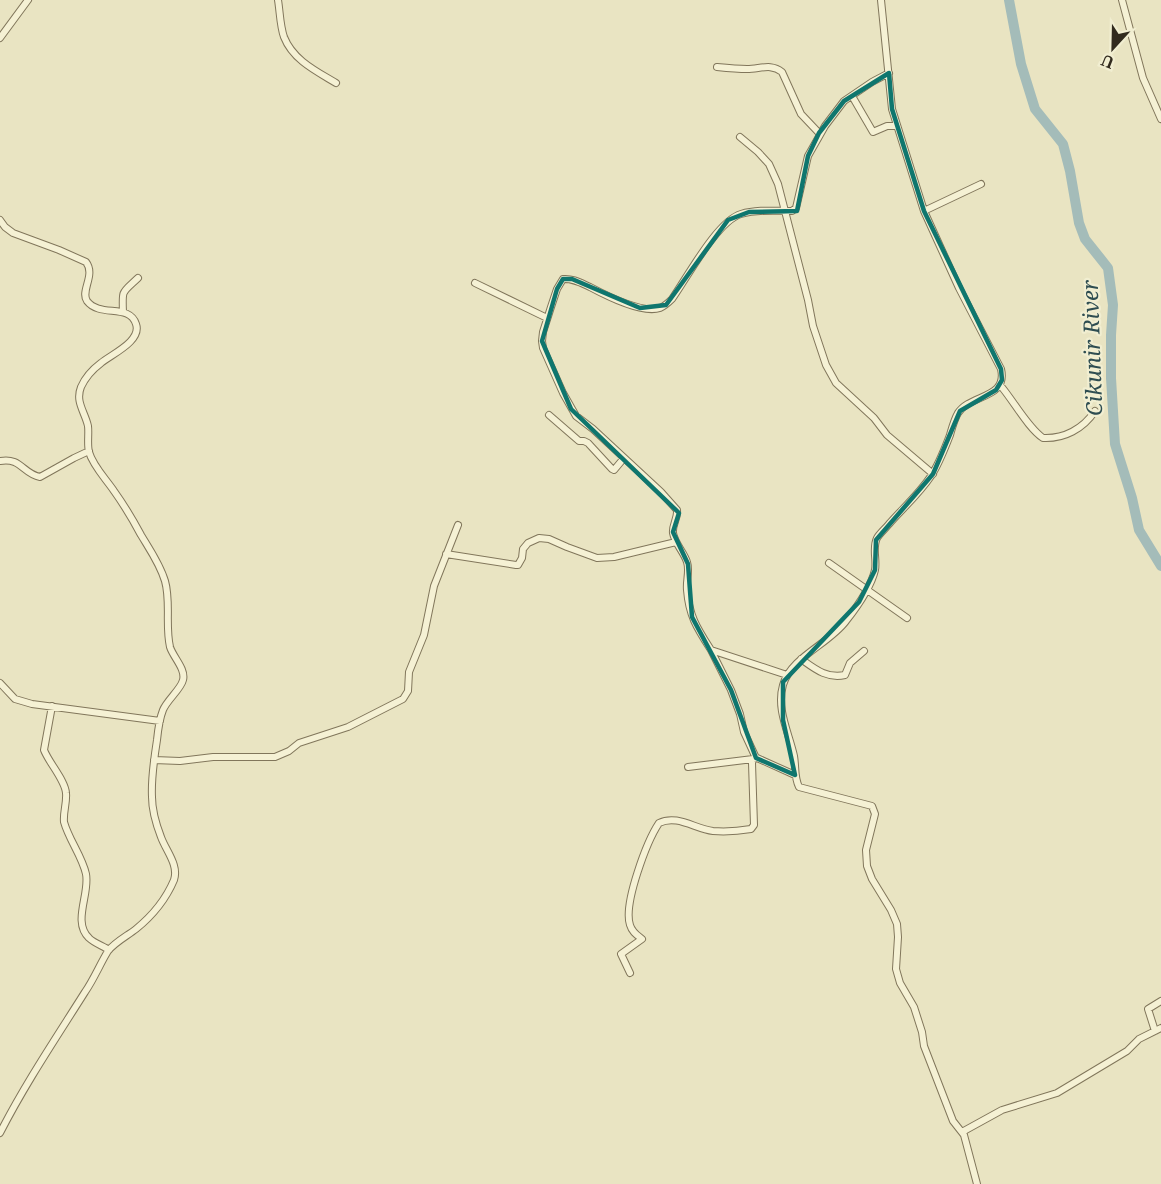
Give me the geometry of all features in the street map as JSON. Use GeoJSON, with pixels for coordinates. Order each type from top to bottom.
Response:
{"type":"FeatureCollection","features":[{"type":"Feature","properties":{"kind":"street"},"geometry":{"type":"LineString","coordinates":[[0,38],[28,0]]}},
{"type":"Feature","properties":{"kind":"street"},"geometry":{"type":"LineString","coordinates":[[278,0],[281,27],[290,48],[305,64],[336,83]]}},
{"type":"Feature","properties":{"kind":"street"},"geometry":{"type":"LineString","coordinates":[[881,0],[892,109],[924,212],[1002,374],[1000,385],[996,390],[960,411],[933,474],[876,540],[875,570],[867,589],[847,621],[823,644],[801,659],[787,675],[783,682],[781,698],[783,720],[794,757],[795,774],[799,787],[872,806],[875,810],[866,850],[867,866],[897,924],[896,969],[900,983],[914,1007],[924,1046],[953,1121],[962,1132],[972,1160],[977,1184]]}},
{"type":"Feature","properties":{"kind":"street"},"geometry":{"type":"LineString","coordinates":[[1122,0],[1143,78],[1161,119]]}},
{"type":"Feature","properties":{"kind":"street"},"geometry":{"type":"LineString","coordinates":[[717,67],[776,68],[782,72],[801,114],[819,133]]}},
{"type":"Feature","properties":{"kind":"street"},"geometry":{"type":"LineString","coordinates":[[755,759],[731,690],[692,617],[688,603],[688,564],[673,532],[677,510],[661,492],[576,416],[543,348],[542,336],[557,289],[563,279],[572,279],[640,308],[658,309],[672,299],[707,246],[728,220],[749,212],[792,211],[796,208],[808,156],[819,133],[844,101],[889,73]]}},
{"type":"Feature","properties":{"kind":"street"},"geometry":{"type":"LineString","coordinates":[[852,96],[873,132],[887,126],[897,126]]}},
{"type":"Feature","properties":{"kind":"street"},"geometry":{"type":"LineString","coordinates":[[740,137],[769,164],[778,184],[813,326],[826,365],[836,383],[874,418],[887,435],[933,474]]}},
{"type":"Feature","properties":{"kind":"street"},"geometry":{"type":"LineString","coordinates":[[924,212],[981,184]]}},
{"type":"Feature","properties":{"kind":"street"},"geometry":{"type":"LineString","coordinates":[[0,220],[13,233],[86,262],[90,267],[86,300],[96,308],[105,311],[123,312],[132,317],[136,323],[136,336],[131,342],[100,363],[81,387],[79,398],[86,418],[89,452],[158,562],[168,599],[166,614],[171,649],[184,677],[181,685],[168,700],[160,720],[154,760],[152,800],[161,838],[175,866],[174,880],[164,900],[147,919],[110,950],[24,1088],[0,1133]]}},
{"type":"Feature","properties":{"kind":"street"},"geometry":{"type":"LineString","coordinates":[[123,312],[124,290],[138,278]]}},
{"type":"Feature","properties":{"kind":"street"},"geometry":{"type":"LineString","coordinates":[[475,284],[547,318]]}},
{"type":"Feature","properties":{"kind":"street"},"geometry":{"type":"LineString","coordinates":[[1000,385],[1036,433],[1043,438],[1062,436],[1071,432],[1088,421],[1095,411]]}},
{"type":"Feature","properties":{"kind":"street"},"geometry":{"type":"LineString","coordinates":[[549,415],[579,441],[588,443],[612,469],[615,470],[624,458]]}},
{"type":"Feature","properties":{"kind":"street"},"geometry":{"type":"LineString","coordinates":[[0,461],[14,461],[33,475],[40,477],[89,452]]}},
{"type":"Feature","properties":{"kind":"street"},"geometry":{"type":"LineString","coordinates":[[154,760],[274,757],[289,751],[300,743],[348,727],[401,700],[408,691],[409,674],[424,635],[434,586],[458,525]]}},
{"type":"Feature","properties":{"kind":"street"},"geometry":{"type":"LineString","coordinates":[[446,555],[518,565],[528,543],[539,538],[549,539],[597,558],[614,557],[676,542]]}},
{"type":"Feature","properties":{"kind":"street"},"geometry":{"type":"LineString","coordinates":[[829,562],[907,618]]}},
{"type":"Feature","properties":{"kind":"street"},"geometry":{"type":"LineString","coordinates":[[711,650],[787,675]]}},
{"type":"Feature","properties":{"kind":"street"},"geometry":{"type":"LineString","coordinates":[[801,659],[825,675],[838,676],[845,675],[850,663],[864,651]]}},
{"type":"Feature","properties":{"kind":"street"},"geometry":{"type":"LineString","coordinates":[[0,683],[15,699],[32,704],[160,720]]}},
{"type":"Feature","properties":{"kind":"street"},"geometry":{"type":"LineString","coordinates":[[52,706],[44,750],[65,788],[64,822],[86,875],[87,886],[82,925],[89,938],[110,950]]}},
{"type":"Feature","properties":{"kind":"street"},"geometry":{"type":"LineString","coordinates":[[630,973],[621,954],[642,939],[631,927],[629,919],[631,899],[646,849],[657,825],[662,821],[678,821],[714,831],[752,829],[754,825],[752,763],[755,759]]}},
{"type":"Feature","properties":{"kind":"street"},"geometry":{"type":"LineString","coordinates":[[688,767],[755,759],[795,774]]}},
{"type":"Feature","properties":{"kind":"street"},"geometry":{"type":"LineString","coordinates":[[962,1132],[1002,1110],[1057,1093],[1127,1051],[1139,1039],[1158,1030],[1148,1009],[1161,1001]]}},
{"type":"Feature","properties":{"kind":"highlighted area"},"geometry":{"type":"Polygon","coordinates":[[[889,73],[892,109],[924,211],[1001,369],[1002,380],[996,390],[960,411],[933,474],[876,540],[875,570],[859,602],[783,682],[783,720],[795,775],[756,758],[731,690],[692,617],[688,564],[673,532],[679,513],[571,409],[542,341],[557,289],[563,279],[572,279],[640,308],[666,305],[728,220],[749,212],[797,211],[808,156],[819,133],[844,101],[889,73]]]}},
{"type":"Feature","properties":{"kind":"waterway","name":"Cikunir River"},"geometry":{"type":"LineString","coordinates":[[1009,0],[1021,64],[1035,109],[1063,144],[1079,223],[1085,239],[1108,268],[1113,305],[1111,378],[1115,444],[1132,498],[1139,530],[1161,566]]}}]}
